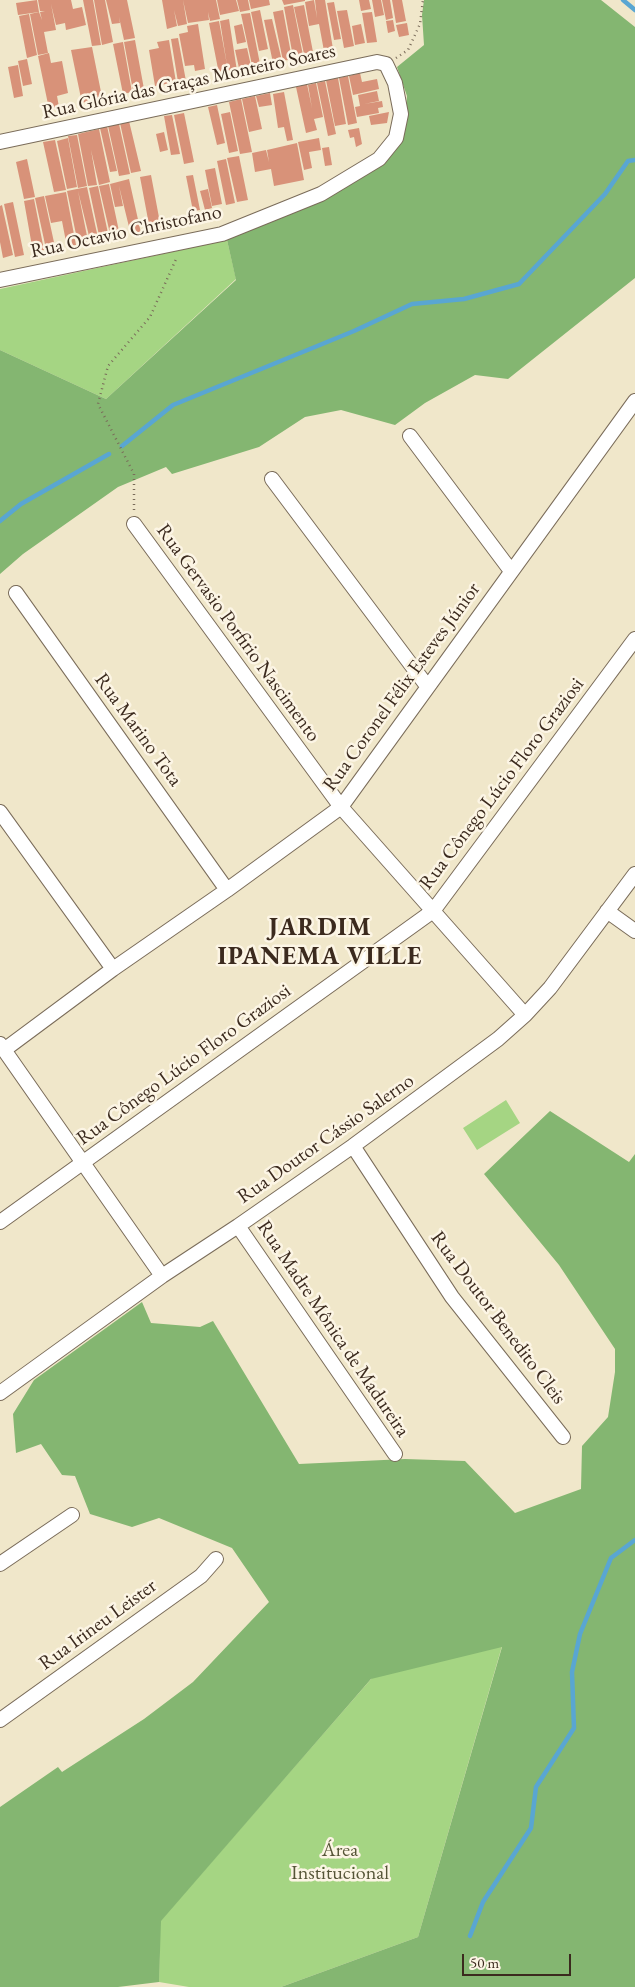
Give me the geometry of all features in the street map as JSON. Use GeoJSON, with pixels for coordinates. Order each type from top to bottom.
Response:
{"type":"FeatureCollection","features":[{"type":"Feature","properties":{"kind":"street","name":"Rua Glória das Graças Monteiro Soares"},"geometry":{"type":"LineString","coordinates":[[0,142],[377,62],[386,64]]}},
{"type":"Feature","properties":{"kind":"street","name":"Rua Octavio Christofano"},"geometry":{"type":"LineString","coordinates":[[0,280],[222,234],[321,194],[379,160],[396,138],[401,114],[395,83],[386,64]]}},
{"type":"Feature","properties":{"kind":"street","name":"Rua Coronel Félix Esteves Júnior"},"geometry":{"type":"LineString","coordinates":[[2,1047],[227,890],[341,807],[635,402]]}},
{"type":"Feature","properties":{"kind":"street"},"geometry":{"type":"LineString","coordinates":[[410,436],[511,571]]}},
{"type":"Feature","properties":{"kind":"street"},"geometry":{"type":"LineString","coordinates":[[272,479],[427,686]]}},
{"type":"Feature","properties":{"kind":"street","name":"Rua Gervasio Porfirio Nascimento"},"geometry":{"type":"LineString","coordinates":[[134,524],[341,807],[525,1015]]}},
{"type":"Feature","properties":{"kind":"street","name":"Rua Marino Tota"},"geometry":{"type":"LineString","coordinates":[[16,593],[227,890]]}},
{"type":"Feature","properties":{"kind":"street","name":"Rua Cônego Lúcio Floro Graziosi"},"geometry":{"type":"LineString","coordinates":[[0,1222],[433,910],[635,639]]}},
{"type":"Feature","properties":{"kind":"street"},"geometry":{"type":"LineString","coordinates":[[0,812],[113,969]]}},
{"type":"Feature","properties":{"kind":"street","name":"Rua Doutor Cássio Salerno"},"geometry":{"type":"LineString","coordinates":[[0,1393],[162,1276],[238,1226],[352,1146],[498,1039],[525,1015],[550,988],[635,874]]}},
{"type":"Feature","properties":{"kind":"street"},"geometry":{"type":"LineString","coordinates":[[607,911],[635,931]]}},
{"type":"Feature","properties":{"kind":"street"},"geometry":{"type":"LineString","coordinates":[[2,1047],[162,1276]]}},
{"type":"Feature","properties":{"kind":"street","name":"Rua Doutor Benedito Cleis"},"geometry":{"type":"LineString","coordinates":[[352,1146],[452,1297],[563,1437]]}},
{"type":"Feature","properties":{"kind":"street","name":"Rua Madre Mônica de Madureira"},"geometry":{"type":"LineString","coordinates":[[238,1226],[395,1454]]}},
{"type":"Feature","properties":{"kind":"street"},"geometry":{"type":"LineString","coordinates":[[0,1564],[72,1516]]}},
{"type":"Feature","properties":{"kind":"street","name":"Rua Irineu Leister"},"geometry":{"type":"LineString","coordinates":[[0,1720],[201,1576],[216,1559]]}},
{"type":"Feature","properties":{"kind":"path"},"geometry":{"type":"LineString","coordinates":[[386,64],[408,50],[420,24],[423,0]]}},
{"type":"Feature","properties":{"kind":"path"},"geometry":{"type":"LineString","coordinates":[[134,524],[134,474],[98,404],[108,366],[150,317],[184,242]]}},
{"type":"Feature","properties":{"kind":"green space"},"geometry":{"type":"Polygon","coordinates":[[[424,0],[601,0],[635,27],[635,278],[508,379],[475,375],[425,403],[395,425],[341,410],[305,417],[259,447],[172,474],[166,467],[118,487],[23,554],[0,574],[0,350],[106,399],[236,280],[227,240],[378,167],[404,135],[407,96],[397,67],[424,45],[422,15],[424,0]]]}},
{"type":"Feature","properties":{"kind":"green space"},"geometry":{"type":"Polygon","coordinates":[[[227,240],[236,279],[106,399],[0,350],[0,289],[227,240]]]}},
{"type":"Feature","properties":{"kind":"green space"},"geometry":{"type":"Polygon","coordinates":[[[506,1100],[520,1123],[477,1150],[463,1128],[506,1100]]]}},
{"type":"Feature","properties":{"kind":"green space"},"geometry":{"type":"Polygon","coordinates":[[[550,1111],[629,1162],[635,1154],[635,1987],[281,1987],[418,1937],[502,1647],[371,1679],[161,1921],[159,1982],[118,1987],[0,1987],[0,1807],[58,1767],[62,1772],[144,1719],[193,1682],[269,1602],[232,1548],[159,1518],[132,1527],[90,1514],[75,1476],[62,1475],[41,1444],[16,1453],[13,1414],[34,1380],[142,1302],[151,1323],[200,1327],[213,1321],[299,1464],[405,1459],[465,1461],[515,1513],[581,1489],[582,1446],[608,1417],[615,1372],[615,1349],[559,1265],[484,1174],[550,1111]]]}},
{"type":"Feature","properties":{"kind":"green space","name":"Área Institucional"},"geometry":{"type":"Polygon","coordinates":[[[502,1646],[418,1937],[281,1987],[189,1987],[159,1982],[160,1921],[372,1678],[502,1646]]]}},
{"type":"Feature","properties":{"kind":"building"},"geometry":{"type":"Polygon","coordinates":[[[37,0],[39,12],[18,15],[16,3],[37,0]]]}},
{"type":"Feature","properties":{"kind":"building"},"geometry":{"type":"Polygon","coordinates":[[[38,0],[71,0],[73,9],[82,7],[86,25],[66,30],[65,23],[56,25],[51,4],[56,30],[44,32],[48,53],[38,55],[30,14],[39,12],[42,20],[40,12],[45,11],[40,11],[38,0]]]}},
{"type":"Feature","properties":{"kind":"building"},"geometry":{"type":"Polygon","coordinates":[[[83,0],[93,0],[101,45],[92,46],[83,0]]]}},
{"type":"Feature","properties":{"kind":"building"},"geometry":{"type":"Polygon","coordinates":[[[94,0],[105,0],[113,42],[102,45],[94,0]]]}},
{"type":"Feature","properties":{"kind":"building"},"geometry":{"type":"Polygon","coordinates":[[[106,0],[127,0],[135,38],[124,40],[119,17],[120,23],[112,24],[106,0]]]}},
{"type":"Feature","properties":{"kind":"building"},"geometry":{"type":"Polygon","coordinates":[[[162,0],[183,0],[187,24],[178,26],[174,10],[177,26],[167,29],[162,0]]]}},
{"type":"Feature","properties":{"kind":"building"},"geometry":{"type":"Polygon","coordinates":[[[183,0],[216,0],[220,19],[210,21],[208,12],[209,20],[188,23],[183,0]]]}},
{"type":"Feature","properties":{"kind":"building"},"geometry":{"type":"Polygon","coordinates":[[[217,0],[236,0],[239,11],[220,15],[217,0]]]}},
{"type":"Feature","properties":{"kind":"building"},"geometry":{"type":"Polygon","coordinates":[[[237,0],[248,0],[250,10],[240,12],[237,0]]]}},
{"type":"Feature","properties":{"kind":"building"},"geometry":{"type":"Polygon","coordinates":[[[249,0],[269,0],[270,5],[251,9],[249,0]]]}},
{"type":"Feature","properties":{"kind":"building"},"geometry":{"type":"Polygon","coordinates":[[[282,0],[305,0],[305,1],[284,5],[282,0]]]}},
{"type":"Feature","properties":{"kind":"building"},"geometry":{"type":"Polygon","coordinates":[[[314,0],[317,18],[315,0],[325,0],[333,49],[324,51],[319,24],[309,26],[305,2],[314,0]]]}},
{"type":"Feature","properties":{"kind":"building"},"geometry":{"type":"Polygon","coordinates":[[[359,0],[369,0],[371,9],[361,11],[359,0]]]}},
{"type":"Feature","properties":{"kind":"building"},"geometry":{"type":"Polygon","coordinates":[[[372,0],[381,0],[384,15],[375,17],[372,0]]]}},
{"type":"Feature","properties":{"kind":"building"},"geometry":{"type":"Polygon","coordinates":[[[382,0],[390,0],[393,18],[386,20],[382,0]]]}},
{"type":"Feature","properties":{"kind":"building"},"geometry":{"type":"Polygon","coordinates":[[[392,0],[402,0],[406,21],[396,23],[392,0]]]}},
{"type":"Feature","properties":{"kind":"building"},"geometry":{"type":"Polygon","coordinates":[[[334,2],[341,39],[334,40],[327,3],[334,2]]]}},
{"type":"Feature","properties":{"kind":"building"},"geometry":{"type":"Polygon","coordinates":[[[293,5],[303,55],[293,57],[284,7],[293,5]]]}},
{"type":"Feature","properties":{"kind":"building"},"geometry":{"type":"Polygon","coordinates":[[[304,5],[313,52],[304,54],[294,7],[304,5]]]}},
{"type":"Feature","properties":{"kind":"building"},"geometry":{"type":"Polygon","coordinates":[[[260,10],[268,49],[259,51],[251,12],[260,10]]]}},
{"type":"Feature","properties":{"kind":"building"},"geometry":{"type":"Polygon","coordinates":[[[283,10],[292,59],[283,61],[273,12],[283,10]]]}},
{"type":"Feature","properties":{"kind":"building"},"geometry":{"type":"Polygon","coordinates":[[[347,10],[354,46],[344,48],[337,11],[347,10]]]}},
{"type":"Feature","properties":{"kind":"building"},"geometry":{"type":"Polygon","coordinates":[[[372,12],[377,42],[367,43],[362,13],[372,12]]]}},
{"type":"Feature","properties":{"kind":"building"},"geometry":{"type":"Polygon","coordinates":[[[250,13],[260,64],[252,65],[241,14],[250,13]]]}},
{"type":"Feature","properties":{"kind":"building"},"geometry":{"type":"Polygon","coordinates":[[[29,14],[37,55],[27,58],[19,16],[29,14]]]}},
{"type":"Feature","properties":{"kind":"building"},"geometry":{"type":"Polygon","coordinates":[[[229,19],[237,71],[219,74],[209,23],[219,21],[227,65],[220,21],[229,19]]]}},
{"type":"Feature","properties":{"kind":"building"},"geometry":{"type":"Polygon","coordinates":[[[272,19],[282,61],[273,63],[264,20],[272,19]]]}},
{"type":"Feature","properties":{"kind":"building"},"geometry":{"type":"Polygon","coordinates":[[[393,20],[395,31],[388,33],[386,21],[393,20]]]}},
{"type":"Feature","properties":{"kind":"building"},"geometry":{"type":"Polygon","coordinates":[[[407,23],[409,35],[399,37],[396,25],[407,23]]]}},
{"type":"Feature","properties":{"kind":"building"},"geometry":{"type":"Polygon","coordinates":[[[198,24],[205,69],[195,71],[194,65],[185,66],[179,34],[188,32],[187,26],[198,24]]]}},
{"type":"Feature","properties":{"kind":"building"},"geometry":{"type":"Polygon","coordinates":[[[242,24],[246,42],[237,44],[234,26],[242,24]]]}},
{"type":"Feature","properties":{"kind":"building"},"geometry":{"type":"Polygon","coordinates":[[[361,24],[365,43],[355,45],[352,26],[361,24]]]}},
{"type":"Feature","properties":{"kind":"building"},"geometry":{"type":"Polygon","coordinates":[[[178,38],[186,81],[178,82],[171,39],[178,38]]]}},
{"type":"Feature","properties":{"kind":"building"},"geometry":{"type":"Polygon","coordinates":[[[135,40],[144,89],[133,91],[124,42],[135,40]]]}},
{"type":"Feature","properties":{"kind":"building"},"geometry":{"type":"Polygon","coordinates":[[[169,40],[176,82],[155,86],[149,50],[159,48],[157,42],[169,40]]]}},
{"type":"Feature","properties":{"kind":"building"},"geometry":{"type":"Polygon","coordinates":[[[123,42],[132,92],[123,94],[113,44],[123,42]]]}},
{"type":"Feature","properties":{"kind":"building"},"geometry":{"type":"Polygon","coordinates":[[[92,47],[102,97],[82,103],[71,50],[92,47]]]}},
{"type":"Feature","properties":{"kind":"building"},"geometry":{"type":"Polygon","coordinates":[[[247,48],[251,66],[239,68],[235,50],[247,48]]]}},
{"type":"Feature","properties":{"kind":"building"},"geometry":{"type":"Polygon","coordinates":[[[49,53],[51,63],[62,61],[68,93],[57,96],[59,107],[49,109],[38,56],[49,53]]]}},
{"type":"Feature","properties":{"kind":"building"},"geometry":{"type":"Polygon","coordinates":[[[27,59],[32,84],[23,86],[18,61],[27,59]]]}},
{"type":"Feature","properties":{"kind":"building"},"geometry":{"type":"Polygon","coordinates":[[[18,65],[23,96],[14,98],[8,67],[18,65]]]}},
{"type":"Feature","properties":{"kind":"building"},"geometry":{"type":"Polygon","coordinates":[[[360,73],[362,82],[377,79],[379,89],[353,95],[349,76],[360,73]]]}},
{"type":"Feature","properties":{"kind":"building"},"geometry":{"type":"Polygon","coordinates":[[[348,76],[357,123],[348,125],[339,78],[348,76]]]}},
{"type":"Feature","properties":{"kind":"building"},"geometry":{"type":"Polygon","coordinates":[[[338,78],[346,124],[335,126],[326,80],[338,78]]]}},
{"type":"Feature","properties":{"kind":"building"},"geometry":{"type":"Polygon","coordinates":[[[325,81],[336,134],[328,136],[317,83],[325,81]]]}},
{"type":"Feature","properties":{"kind":"building"},"geometry":{"type":"Polygon","coordinates":[[[316,83],[323,117],[314,119],[317,130],[306,133],[296,87],[307,84],[312,108],[308,85],[316,83]]]}},
{"type":"Feature","properties":{"kind":"building"},"geometry":{"type":"Polygon","coordinates":[[[377,91],[379,101],[364,104],[382,101],[383,107],[378,108],[379,113],[357,117],[355,107],[360,106],[358,95],[377,91]]]}},
{"type":"Feature","properties":{"kind":"building"},"geometry":{"type":"Polygon","coordinates":[[[284,92],[293,140],[287,141],[284,127],[278,128],[273,94],[284,92]]]}},
{"type":"Feature","properties":{"kind":"building"},"geometry":{"type":"Polygon","coordinates":[[[270,93],[272,105],[259,107],[256,96],[270,93]]]}},
{"type":"Feature","properties":{"kind":"building"},"geometry":{"type":"Polygon","coordinates":[[[255,96],[262,129],[249,132],[242,99],[255,96]]]}},
{"type":"Feature","properties":{"kind":"building"},"geometry":{"type":"Polygon","coordinates":[[[241,99],[252,152],[240,154],[229,102],[241,99]]]}},
{"type":"Feature","properties":{"kind":"building"},"geometry":{"type":"Polygon","coordinates":[[[217,105],[225,143],[217,145],[208,107],[217,105]]]}},
{"type":"Feature","properties":{"kind":"building"},"geometry":{"type":"Polygon","coordinates":[[[230,112],[238,151],[229,153],[221,114],[230,112]]]}},
{"type":"Feature","properties":{"kind":"building"},"geometry":{"type":"Polygon","coordinates":[[[389,112],[387,123],[371,125],[369,116],[389,112]]]}},
{"type":"Feature","properties":{"kind":"building"},"geometry":{"type":"Polygon","coordinates":[[[184,113],[194,162],[184,164],[174,115],[184,113]]]}},
{"type":"Feature","properties":{"kind":"building"},"geometry":{"type":"Polygon","coordinates":[[[172,115],[180,154],[171,155],[164,116],[172,115]]]}},
{"type":"Feature","properties":{"kind":"building"},"geometry":{"type":"Polygon","coordinates":[[[129,121],[141,171],[131,173],[120,123],[129,121]]]}},
{"type":"Feature","properties":{"kind":"building"},"geometry":{"type":"Polygon","coordinates":[[[119,124],[130,174],[119,176],[108,126],[119,124]]]}},
{"type":"Feature","properties":{"kind":"building"},"geometry":{"type":"Polygon","coordinates":[[[107,126],[117,171],[110,172],[100,128],[107,126]]]}},
{"type":"Feature","properties":{"kind":"building"},"geometry":{"type":"Polygon","coordinates":[[[359,128],[362,144],[356,147],[354,137],[350,138],[348,130],[359,128]]]}},
{"type":"Feature","properties":{"kind":"building"},"geometry":{"type":"Polygon","coordinates":[[[99,129],[110,182],[99,185],[91,150],[97,185],[88,186],[78,134],[99,129]]]}},
{"type":"Feature","properties":{"kind":"building"},"geometry":{"type":"Polygon","coordinates":[[[164,132],[168,150],[160,152],[156,134],[164,132]]]}},
{"type":"Feature","properties":{"kind":"building"},"geometry":{"type":"Polygon","coordinates":[[[77,135],[87,186],[78,188],[68,136],[77,135]]]}},
{"type":"Feature","properties":{"kind":"building"},"geometry":{"type":"Polygon","coordinates":[[[68,138],[77,187],[67,189],[57,141],[68,138]]]}},
{"type":"Feature","properties":{"kind":"building"},"geometry":{"type":"Polygon","coordinates":[[[319,138],[321,150],[309,152],[312,168],[304,170],[298,142],[319,138]]]}},
{"type":"Feature","properties":{"kind":"building"},"geometry":{"type":"Polygon","coordinates":[[[55,140],[66,190],[54,192],[43,142],[55,140]]]}},
{"type":"Feature","properties":{"kind":"building"},"geometry":{"type":"Polygon","coordinates":[[[297,143],[304,180],[274,186],[271,169],[255,172],[252,153],[266,150],[269,162],[267,150],[297,143]]]}},
{"type":"Feature","properties":{"kind":"building"},"geometry":{"type":"Polygon","coordinates":[[[329,147],[332,165],[325,166],[322,148],[329,147]]]}},
{"type":"Feature","properties":{"kind":"building"},"geometry":{"type":"Polygon","coordinates":[[[239,156],[248,200],[237,202],[227,158],[239,156]]]}},
{"type":"Feature","properties":{"kind":"building"},"geometry":{"type":"Polygon","coordinates":[[[27,159],[35,197],[24,199],[16,162],[27,159]]]}},
{"type":"Feature","properties":{"kind":"building"},"geometry":{"type":"Polygon","coordinates":[[[226,159],[235,203],[226,205],[217,161],[226,159]]]}},
{"type":"Feature","properties":{"kind":"building"},"geometry":{"type":"Polygon","coordinates":[[[215,168],[222,204],[212,206],[205,170],[215,168]]]}},
{"type":"Feature","properties":{"kind":"building"},"geometry":{"type":"Polygon","coordinates":[[[151,175],[161,228],[150,230],[140,177],[151,175]]]}},
{"type":"Feature","properties":{"kind":"building"},"geometry":{"type":"Polygon","coordinates":[[[193,175],[200,210],[193,211],[186,176],[193,175]]]}},
{"type":"Feature","properties":{"kind":"building"},"geometry":{"type":"Polygon","coordinates":[[[129,179],[141,233],[131,235],[119,186],[123,206],[115,207],[110,184],[129,179]]]}},
{"type":"Feature","properties":{"kind":"building"},"geometry":{"type":"Polygon","coordinates":[[[109,184],[120,236],[111,238],[99,186],[109,184]]]}},
{"type":"Feature","properties":{"kind":"building"},"geometry":{"type":"Polygon","coordinates":[[[98,186],[109,238],[100,240],[89,188],[98,186]]]}},
{"type":"Feature","properties":{"kind":"building"},"geometry":{"type":"Polygon","coordinates":[[[87,187],[98,238],[90,240],[78,191],[88,241],[78,244],[67,191],[87,187]]]}},
{"type":"Feature","properties":{"kind":"building"},"geometry":{"type":"Polygon","coordinates":[[[208,189],[212,208],[205,210],[200,191],[208,189]]]}},
{"type":"Feature","properties":{"kind":"building"},"geometry":{"type":"Polygon","coordinates":[[[66,192],[76,245],[67,247],[62,221],[51,223],[45,196],[66,192]]]}},
{"type":"Feature","properties":{"kind":"building"},"geometry":{"type":"Polygon","coordinates":[[[44,196],[55,247],[46,249],[35,198],[44,196]]]}},
{"type":"Feature","properties":{"kind":"building"},"geometry":{"type":"Polygon","coordinates":[[[34,199],[44,250],[33,252],[24,201],[34,199]]]}},
{"type":"Feature","properties":{"kind":"building"},"geometry":{"type":"Polygon","coordinates":[[[13,202],[24,255],[15,257],[4,204],[13,202]]]}},
{"type":"Feature","properties":{"kind":"building"},"geometry":{"type":"Polygon","coordinates":[[[2,205],[13,255],[3,258],[0,242],[0,206],[2,205]]]}},
{"type":"Feature","properties":{"kind":"waterway"},"geometry":{"type":"LineString","coordinates":[[623,0],[635,10]]}},
{"type":"Feature","properties":{"kind":"waterway"},"geometry":{"type":"LineString","coordinates":[[122,446],[173,405],[354,331],[412,304],[464,299],[519,284],[605,194],[628,161],[635,160]]}},
{"type":"Feature","properties":{"kind":"waterway"},"geometry":{"type":"LineString","coordinates":[[0,521],[21,504],[109,454]]}},
{"type":"Feature","properties":{"kind":"waterway"},"geometry":{"type":"LineString","coordinates":[[470,1936],[483,1902],[531,1828],[536,1787],[574,1728],[572,1672],[580,1634],[611,1558],[635,1540]]}},
{"type":"Feature","properties":{"kind":"district","name":"JARDIM IPANEMA VILLE"},"geometry":{"type":"Point","coordinates":[320,942]}}]}
